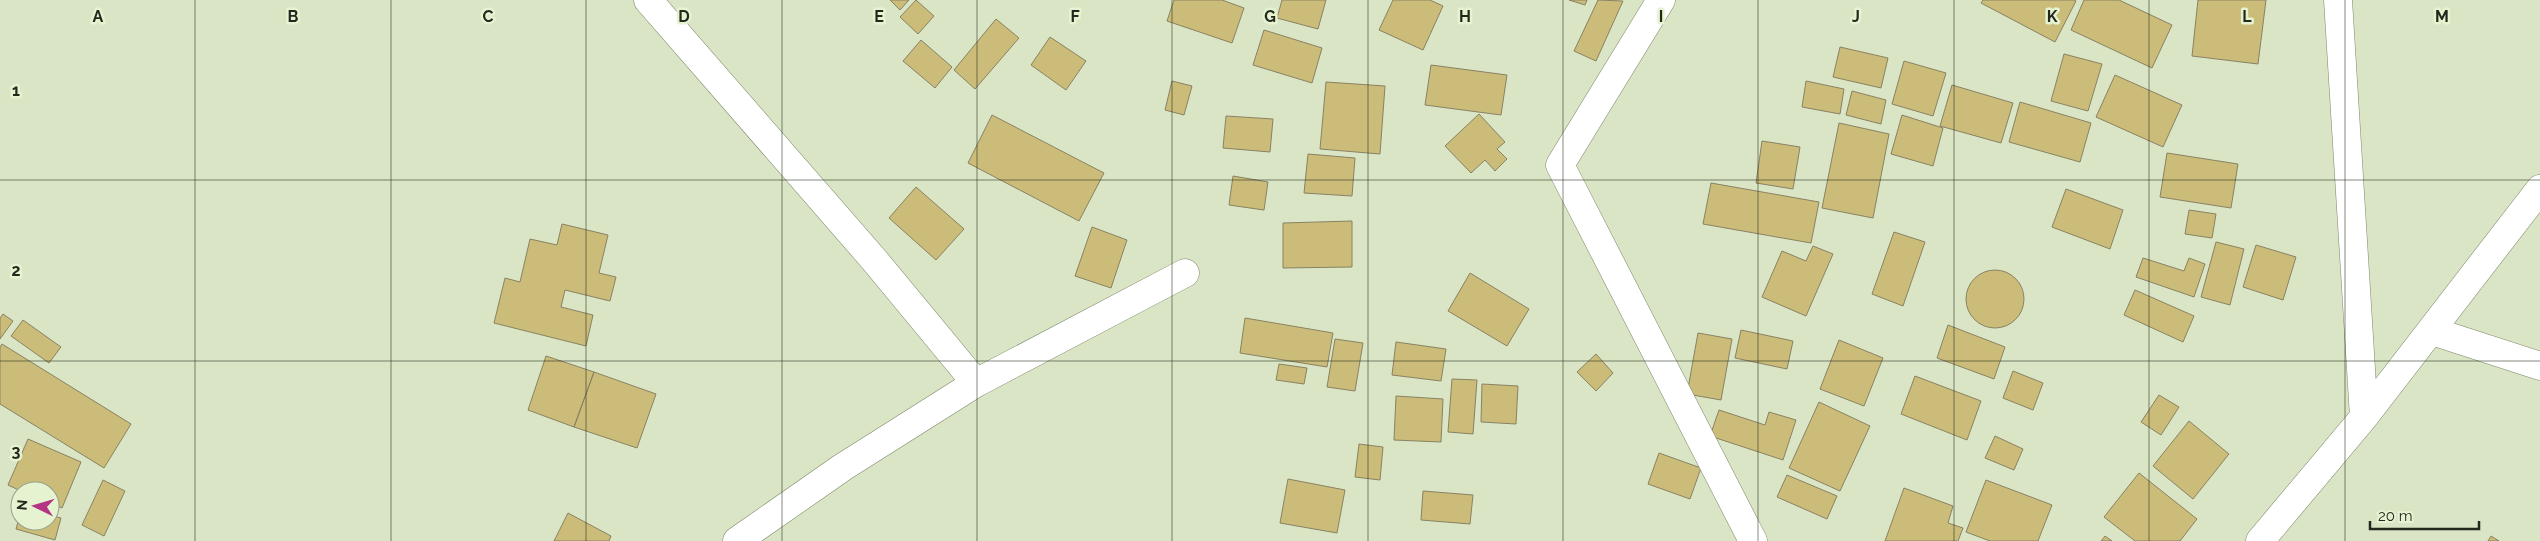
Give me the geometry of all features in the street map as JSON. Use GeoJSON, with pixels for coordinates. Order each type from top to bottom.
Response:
{"type":"FeatureCollection","features":[{"type":"Feature","properties":{"kind":"street"},"geometry":{"type":"LineString","coordinates":[[648,0],[869,255],[976,383]]}},
{"type":"Feature","properties":{"kind":"street"},"geometry":{"type":"LineString","coordinates":[[1661,0],[1560,165],[1753,541]]}},
{"type":"Feature","properties":{"kind":"street"},"geometry":{"type":"LineString","coordinates":[[2338,0],[2364,417]]}},
{"type":"Feature","properties":{"kind":"street"},"geometry":{"type":"LineString","coordinates":[[2260,541],[2364,417],[2540,189]]}},
{"type":"Feature","properties":{"kind":"street"},"geometry":{"type":"LineString","coordinates":[[737,541],[843,467],[976,383],[1185,273]]}},
{"type":"Feature","properties":{"kind":"street"},"geometry":{"type":"LineString","coordinates":[[2432,331],[2540,366]]}},
{"type":"Feature","properties":{"kind":"building"},"geometry":{"type":"Polygon","coordinates":[[[890,0],[909,0],[900,10],[890,0]]]}},
{"type":"Feature","properties":{"kind":"building"},"geometry":{"type":"Polygon","coordinates":[[[916,0],[934,16],[918,34],[900,17],[916,0]]]}},
{"type":"Feature","properties":{"kind":"building"},"geometry":{"type":"Polygon","coordinates":[[[1174,0],[1222,0],[1244,8],[1232,43],[1167,21],[1174,0]]]}},
{"type":"Feature","properties":{"kind":"building"},"geometry":{"type":"Polygon","coordinates":[[[1282,0],[1326,0],[1318,29],[1277,18],[1282,0]]]}},
{"type":"Feature","properties":{"kind":"building"},"geometry":{"type":"Polygon","coordinates":[[[1393,0],[1430,0],[1443,6],[1423,50],[1379,30],[1393,0]]]}},
{"type":"Feature","properties":{"kind":"building"},"geometry":{"type":"Polygon","coordinates":[[[1569,0],[1587,0],[1585,5],[1569,0]]]}},
{"type":"Feature","properties":{"kind":"building"},"geometry":{"type":"Polygon","coordinates":[[[1598,0],[1623,1],[1596,61],[1574,51],[1598,0]]]}},
{"type":"Feature","properties":{"kind":"building"},"geometry":{"type":"Polygon","coordinates":[[[1983,0],[2076,1],[2055,42],[1981,3],[1983,0]]]}},
{"type":"Feature","properties":{"kind":"building"},"geometry":{"type":"Polygon","coordinates":[[[2084,0],[2119,0],[2172,25],[2152,68],[2071,30],[2084,0]]]}},
{"type":"Feature","properties":{"kind":"building"},"geometry":{"type":"Polygon","coordinates":[[[2198,0],[2266,0],[2258,64],[2192,56],[2198,0]]]}},
{"type":"Feature","properties":{"kind":"building"},"geometry":{"type":"Polygon","coordinates":[[[996,19],[1019,38],[975,89],[954,70],[996,19]]]}},
{"type":"Feature","properties":{"kind":"building"},"geometry":{"type":"Polygon","coordinates":[[[1264,30],[1322,48],[1312,83],[1253,65],[1264,30]]]}},
{"type":"Feature","properties":{"kind":"building"},"geometry":{"type":"Polygon","coordinates":[[[1050,37],[1086,61],[1066,90],[1031,65],[1050,37]]]}},
{"type":"Feature","properties":{"kind":"building"},"geometry":{"type":"Polygon","coordinates":[[[921,40],[952,67],[935,88],[903,61],[921,40]]]}},
{"type":"Feature","properties":{"kind":"building"},"geometry":{"type":"Polygon","coordinates":[[[1840,47],[1888,58],[1881,88],[1833,77],[1840,47]]]}},
{"type":"Feature","properties":{"kind":"building"},"geometry":{"type":"Polygon","coordinates":[[[2064,54],[2102,64],[2088,111],[2051,101],[2064,54]]]}},
{"type":"Feature","properties":{"kind":"building"},"geometry":{"type":"Polygon","coordinates":[[[1904,61],[1946,73],[1933,116],[1892,104],[1904,61]]]}},
{"type":"Feature","properties":{"kind":"building"},"geometry":{"type":"Polygon","coordinates":[[[1431,65],[1507,75],[1501,115],[1425,105],[1431,65]]]}},
{"type":"Feature","properties":{"kind":"building"},"geometry":{"type":"Polygon","coordinates":[[[2115,75],[2182,105],[2163,147],[2096,117],[2115,75]]]}},
{"type":"Feature","properties":{"kind":"building"},"geometry":{"type":"Polygon","coordinates":[[[1172,81],[1192,86],[1184,115],[1165,110],[1172,81]]]}},
{"type":"Feature","properties":{"kind":"building"},"geometry":{"type":"Polygon","coordinates":[[[1806,81],[1844,89],[1840,114],[1802,107],[1806,81]]]}},
{"type":"Feature","properties":{"kind":"building"},"geometry":{"type":"Polygon","coordinates":[[[1326,82],[1385,86],[1380,154],[1320,149],[1326,82]]]}},
{"type":"Feature","properties":{"kind":"building"},"geometry":{"type":"Polygon","coordinates":[[[1952,85],[2013,103],[2001,143],[1940,126],[1952,85]]]}},
{"type":"Feature","properties":{"kind":"building"},"geometry":{"type":"Polygon","coordinates":[[[1852,91],[1886,100],[1881,124],[1846,115],[1852,91]]]}},
{"type":"Feature","properties":{"kind":"building"},"geometry":{"type":"Polygon","coordinates":[[[2020,102],[2091,123],[2080,162],[2009,142],[2020,102]]]}},
{"type":"Feature","properties":{"kind":"building"},"geometry":{"type":"Polygon","coordinates":[[[1479,114],[1505,142],[1497,149],[1507,159],[1495,171],[1485,160],[1471,173],[1445,146],[1479,114]]]}},
{"type":"Feature","properties":{"kind":"building"},"geometry":{"type":"Polygon","coordinates":[[[992,115],[1104,173],[1079,221],[968,163],[992,115]]]}},
{"type":"Feature","properties":{"kind":"building"},"geometry":{"type":"Polygon","coordinates":[[[1902,115],[1943,128],[1933,166],[1891,154],[1902,115]]]}},
{"type":"Feature","properties":{"kind":"building"},"geometry":{"type":"Polygon","coordinates":[[[1226,116],[1273,119],[1270,152],[1223,148],[1226,116]]]}},
{"type":"Feature","properties":{"kind":"building"},"geometry":{"type":"Polygon","coordinates":[[[1839,123],[1889,134],[1873,218],[1822,208],[1839,123]]]}},
{"type":"Feature","properties":{"kind":"building"},"geometry":{"type":"Polygon","coordinates":[[[1762,141],[1800,147],[1793,189],[1756,183],[1762,141]]]}},
{"type":"Feature","properties":{"kind":"building"},"geometry":{"type":"Polygon","coordinates":[[[2167,153],[2238,164],[2231,208],[2160,197],[2167,153]]]}},
{"type":"Feature","properties":{"kind":"building"},"geometry":{"type":"Polygon","coordinates":[[[1308,154],[1355,158],[1352,196],[1304,193],[1308,154]]]}},
{"type":"Feature","properties":{"kind":"building"},"geometry":{"type":"Polygon","coordinates":[[[1233,176],[1268,182],[1264,210],[1229,205],[1233,176]]]}},
{"type":"Feature","properties":{"kind":"building"},"geometry":{"type":"Polygon","coordinates":[[[1711,183],[1819,202],[1811,243],[1703,224],[1711,183]]]}},
{"type":"Feature","properties":{"kind":"building"},"geometry":{"type":"Polygon","coordinates":[[[916,187],[964,229],[936,260],[889,218],[916,187]]]}},
{"type":"Feature","properties":{"kind":"building"},"geometry":{"type":"Polygon","coordinates":[[[2066,189],[2123,210],[2110,249],[2052,227],[2066,189]]]}},
{"type":"Feature","properties":{"kind":"building"},"geometry":{"type":"Polygon","coordinates":[[[2189,210],[2216,214],[2212,238],[2185,234],[2189,210]]]}},
{"type":"Feature","properties":{"kind":"building"},"geometry":{"type":"Polygon","coordinates":[[[1352,221],[1352,267],[1283,268],[1283,223],[1352,221]]]}},
{"type":"Feature","properties":{"kind":"building"},"geometry":{"type":"Polygon","coordinates":[[[562,224],[608,235],[599,273],[616,277],[610,301],[565,290],[561,307],[593,315],[586,346],[494,323],[505,278],[520,282],[530,239],[557,245],[562,224]]]}},
{"type":"Feature","properties":{"kind":"building"},"geometry":{"type":"Polygon","coordinates":[[[1092,227],[1127,240],[1111,288],[1075,276],[1092,227]]]}},
{"type":"Feature","properties":{"kind":"building"},"geometry":{"type":"Polygon","coordinates":[[[1894,232],[1925,242],[1903,306],[1872,294],[1894,232]]]}},
{"type":"Feature","properties":{"kind":"building"},"geometry":{"type":"Polygon","coordinates":[[[2216,242],[2244,249],[2230,305],[2201,297],[2216,242]]]}},
{"type":"Feature","properties":{"kind":"building"},"geometry":{"type":"Polygon","coordinates":[[[2256,245],[2296,257],[2283,300],[2243,287],[2256,245]]]}},
{"type":"Feature","properties":{"kind":"building"},"geometry":{"type":"Polygon","coordinates":[[[1813,246],[1833,254],[1806,316],[1762,297],[1782,251],[1806,261],[1813,246]]]}},
{"type":"Feature","properties":{"kind":"building"},"geometry":{"type":"Polygon","coordinates":[[[2143,258],[2184,271],[2189,258],[2205,264],[2194,297],[2136,277],[2143,258]]]}},
{"type":"Feature","properties":{"kind":"building"},"geometry":{"type":"Polygon","coordinates":[[[1995,270],[2006,272],[2019,283],[2024,299],[2022,310],[2011,323],[1995,328],[1984,326],[1971,315],[1966,299],[1968,288],[1979,275],[1995,270]]]}},
{"type":"Feature","properties":{"kind":"building"},"geometry":{"type":"Polygon","coordinates":[[[1470,273],[1529,309],[1507,346],[1448,311],[1470,273]]]}},
{"type":"Feature","properties":{"kind":"building"},"geometry":{"type":"Polygon","coordinates":[[[2135,290],[2194,316],[2183,342],[2124,315],[2135,290]]]}},
{"type":"Feature","properties":{"kind":"building"},"geometry":{"type":"Polygon","coordinates":[[[3,314],[13,321],[0,339],[0,318],[3,314]]]}},
{"type":"Feature","properties":{"kind":"building"},"geometry":{"type":"Polygon","coordinates":[[[1245,318],[1333,333],[1327,367],[1240,353],[1245,318]]]}},
{"type":"Feature","properties":{"kind":"building"},"geometry":{"type":"Polygon","coordinates":[[[23,320],[61,347],[49,363],[11,336],[23,320]]]}},
{"type":"Feature","properties":{"kind":"building"},"geometry":{"type":"Polygon","coordinates":[[[1948,325],[2005,347],[1994,379],[1937,358],[1948,325]]]}},
{"type":"Feature","properties":{"kind":"building"},"geometry":{"type":"Polygon","coordinates":[[[1741,330],[1793,341],[1787,369],[1735,358],[1741,330]]]}},
{"type":"Feature","properties":{"kind":"building"},"geometry":{"type":"Polygon","coordinates":[[[1698,333],[1732,339],[1721,400],[1687,394],[1698,333]]]}},
{"type":"Feature","properties":{"kind":"building"},"geometry":{"type":"Polygon","coordinates":[[[1335,339],[1363,343],[1355,391],[1327,387],[1335,339]]]}},
{"type":"Feature","properties":{"kind":"building"},"geometry":{"type":"Polygon","coordinates":[[[1839,340],[1883,358],[1864,406],[1820,389],[1839,340]]]}},
{"type":"Feature","properties":{"kind":"building"},"geometry":{"type":"Polygon","coordinates":[[[1396,342],[1446,349],[1441,381],[1392,375],[1396,342]]]}},
{"type":"Feature","properties":{"kind":"building"},"geometry":{"type":"Polygon","coordinates":[[[2,344],[131,424],[104,468],[0,404],[0,347],[2,344]]]}},
{"type":"Feature","properties":{"kind":"building"},"geometry":{"type":"Polygon","coordinates":[[[1596,354],[1613,373],[1596,391],[1577,372],[1596,354]]]}},
{"type":"Feature","properties":{"kind":"building"},"geometry":{"type":"Polygon","coordinates":[[[546,356],[594,372],[574,427],[528,410],[546,356]]]}},
{"type":"Feature","properties":{"kind":"building"},"geometry":{"type":"Polygon","coordinates":[[[1279,364],[1307,368],[1304,384],[1276,380],[1279,364]]]}},
{"type":"Feature","properties":{"kind":"building"},"geometry":{"type":"Polygon","coordinates":[[[2013,371],[2043,383],[2033,410],[2003,398],[2013,371]]]}},
{"type":"Feature","properties":{"kind":"building"},"geometry":{"type":"Polygon","coordinates":[[[594,372],[656,394],[637,448],[574,427],[594,372]]]}},
{"type":"Feature","properties":{"kind":"building"},"geometry":{"type":"Polygon","coordinates":[[[1915,376],[1981,401],[1967,440],[1901,414],[1915,376]]]}},
{"type":"Feature","properties":{"kind":"building"},"geometry":{"type":"Polygon","coordinates":[[[1452,379],[1477,380],[1473,434],[1448,432],[1452,379]]]}},
{"type":"Feature","properties":{"kind":"building"},"geometry":{"type":"Polygon","coordinates":[[[1482,384],[1518,386],[1516,424],[1481,422],[1482,384]]]}},
{"type":"Feature","properties":{"kind":"building"},"geometry":{"type":"Polygon","coordinates":[[[2159,395],[2179,407],[2161,435],[2141,422],[2159,395]]]}},
{"type":"Feature","properties":{"kind":"building"},"geometry":{"type":"Polygon","coordinates":[[[1396,396],[1443,399],[1441,442],[1394,440],[1396,396]]]}},
{"type":"Feature","properties":{"kind":"building"},"geometry":{"type":"Polygon","coordinates":[[[1819,402],[1870,426],[1840,491],[1789,468],[1819,402]]]}},
{"type":"Feature","properties":{"kind":"building"},"geometry":{"type":"Polygon","coordinates":[[[1719,410],[1765,425],[1769,412],[1796,420],[1783,460],[1710,436],[1719,410]]]}},
{"type":"Feature","properties":{"kind":"building"},"geometry":{"type":"Polygon","coordinates":[[[2189,421],[2229,454],[2193,499],[2153,466],[2189,421]]]}},
{"type":"Feature","properties":{"kind":"building"},"geometry":{"type":"Polygon","coordinates":[[[1995,436],[2023,449],[2014,470],[1985,458],[1995,436]]]}},
{"type":"Feature","properties":{"kind":"building"},"geometry":{"type":"Polygon","coordinates":[[[28,439],[81,462],[62,508],[60,507],[60,481],[10,481],[10,486],[8,485],[28,439]]]}},
{"type":"Feature","properties":{"kind":"building"},"geometry":{"type":"Polygon","coordinates":[[[1359,444],[1383,447],[1380,480],[1355,477],[1359,444]]]}},
{"type":"Feature","properties":{"kind":"building"},"geometry":{"type":"Polygon","coordinates":[[[1659,453],[1701,468],[1690,499],[1648,484],[1659,453]]]}},
{"type":"Feature","properties":{"kind":"building"},"geometry":{"type":"Polygon","coordinates":[[[2139,473],[2197,519],[2180,541],[2135,541],[2104,517],[2139,473]]]}},
{"type":"Feature","properties":{"kind":"building"},"geometry":{"type":"Polygon","coordinates":[[[1787,475],[1837,496],[1827,519],[1777,497],[1787,475]]]}},
{"type":"Feature","properties":{"kind":"building"},"geometry":{"type":"Polygon","coordinates":[[[1288,479],[1345,490],[1337,533],[1280,523],[1288,479]]]}},
{"type":"Feature","properties":{"kind":"building"},"geometry":{"type":"Polygon","coordinates":[[[103,480],[125,491],[104,536],[82,525],[103,480]]]}},
{"type":"Feature","properties":{"kind":"building"},"geometry":{"type":"Polygon","coordinates":[[[1986,480],[2052,505],[2038,541],[1990,541],[1966,532],[1986,480]]]}},
{"type":"Feature","properties":{"kind":"building"},"geometry":{"type":"Polygon","coordinates":[[[1904,488],[1953,506],[1948,523],[1963,528],[1958,541],[1885,541],[1904,488]]]}},
{"type":"Feature","properties":{"kind":"building"},"geometry":{"type":"Polygon","coordinates":[[[1423,491],[1473,495],[1470,524],[1421,520],[1423,491]]]}},
{"type":"Feature","properties":{"kind":"building"},"geometry":{"type":"Polygon","coordinates":[[[568,513],[611,536],[609,541],[554,541],[568,513]]]}},
{"type":"Feature","properties":{"kind":"building"},"geometry":{"type":"Polygon","coordinates":[[[23,531],[57,531],[55,540],[23,531]]]}},
{"type":"Feature","properties":{"kind":"building"},"geometry":{"type":"Polygon","coordinates":[[[2105,536],[2112,541],[2101,541],[2105,536]]]}},
{"type":"Feature","properties":{"kind":"building"},"geometry":{"type":"Polygon","coordinates":[[[2491,536],[2499,541],[2488,541],[2491,536]]]}}]}
